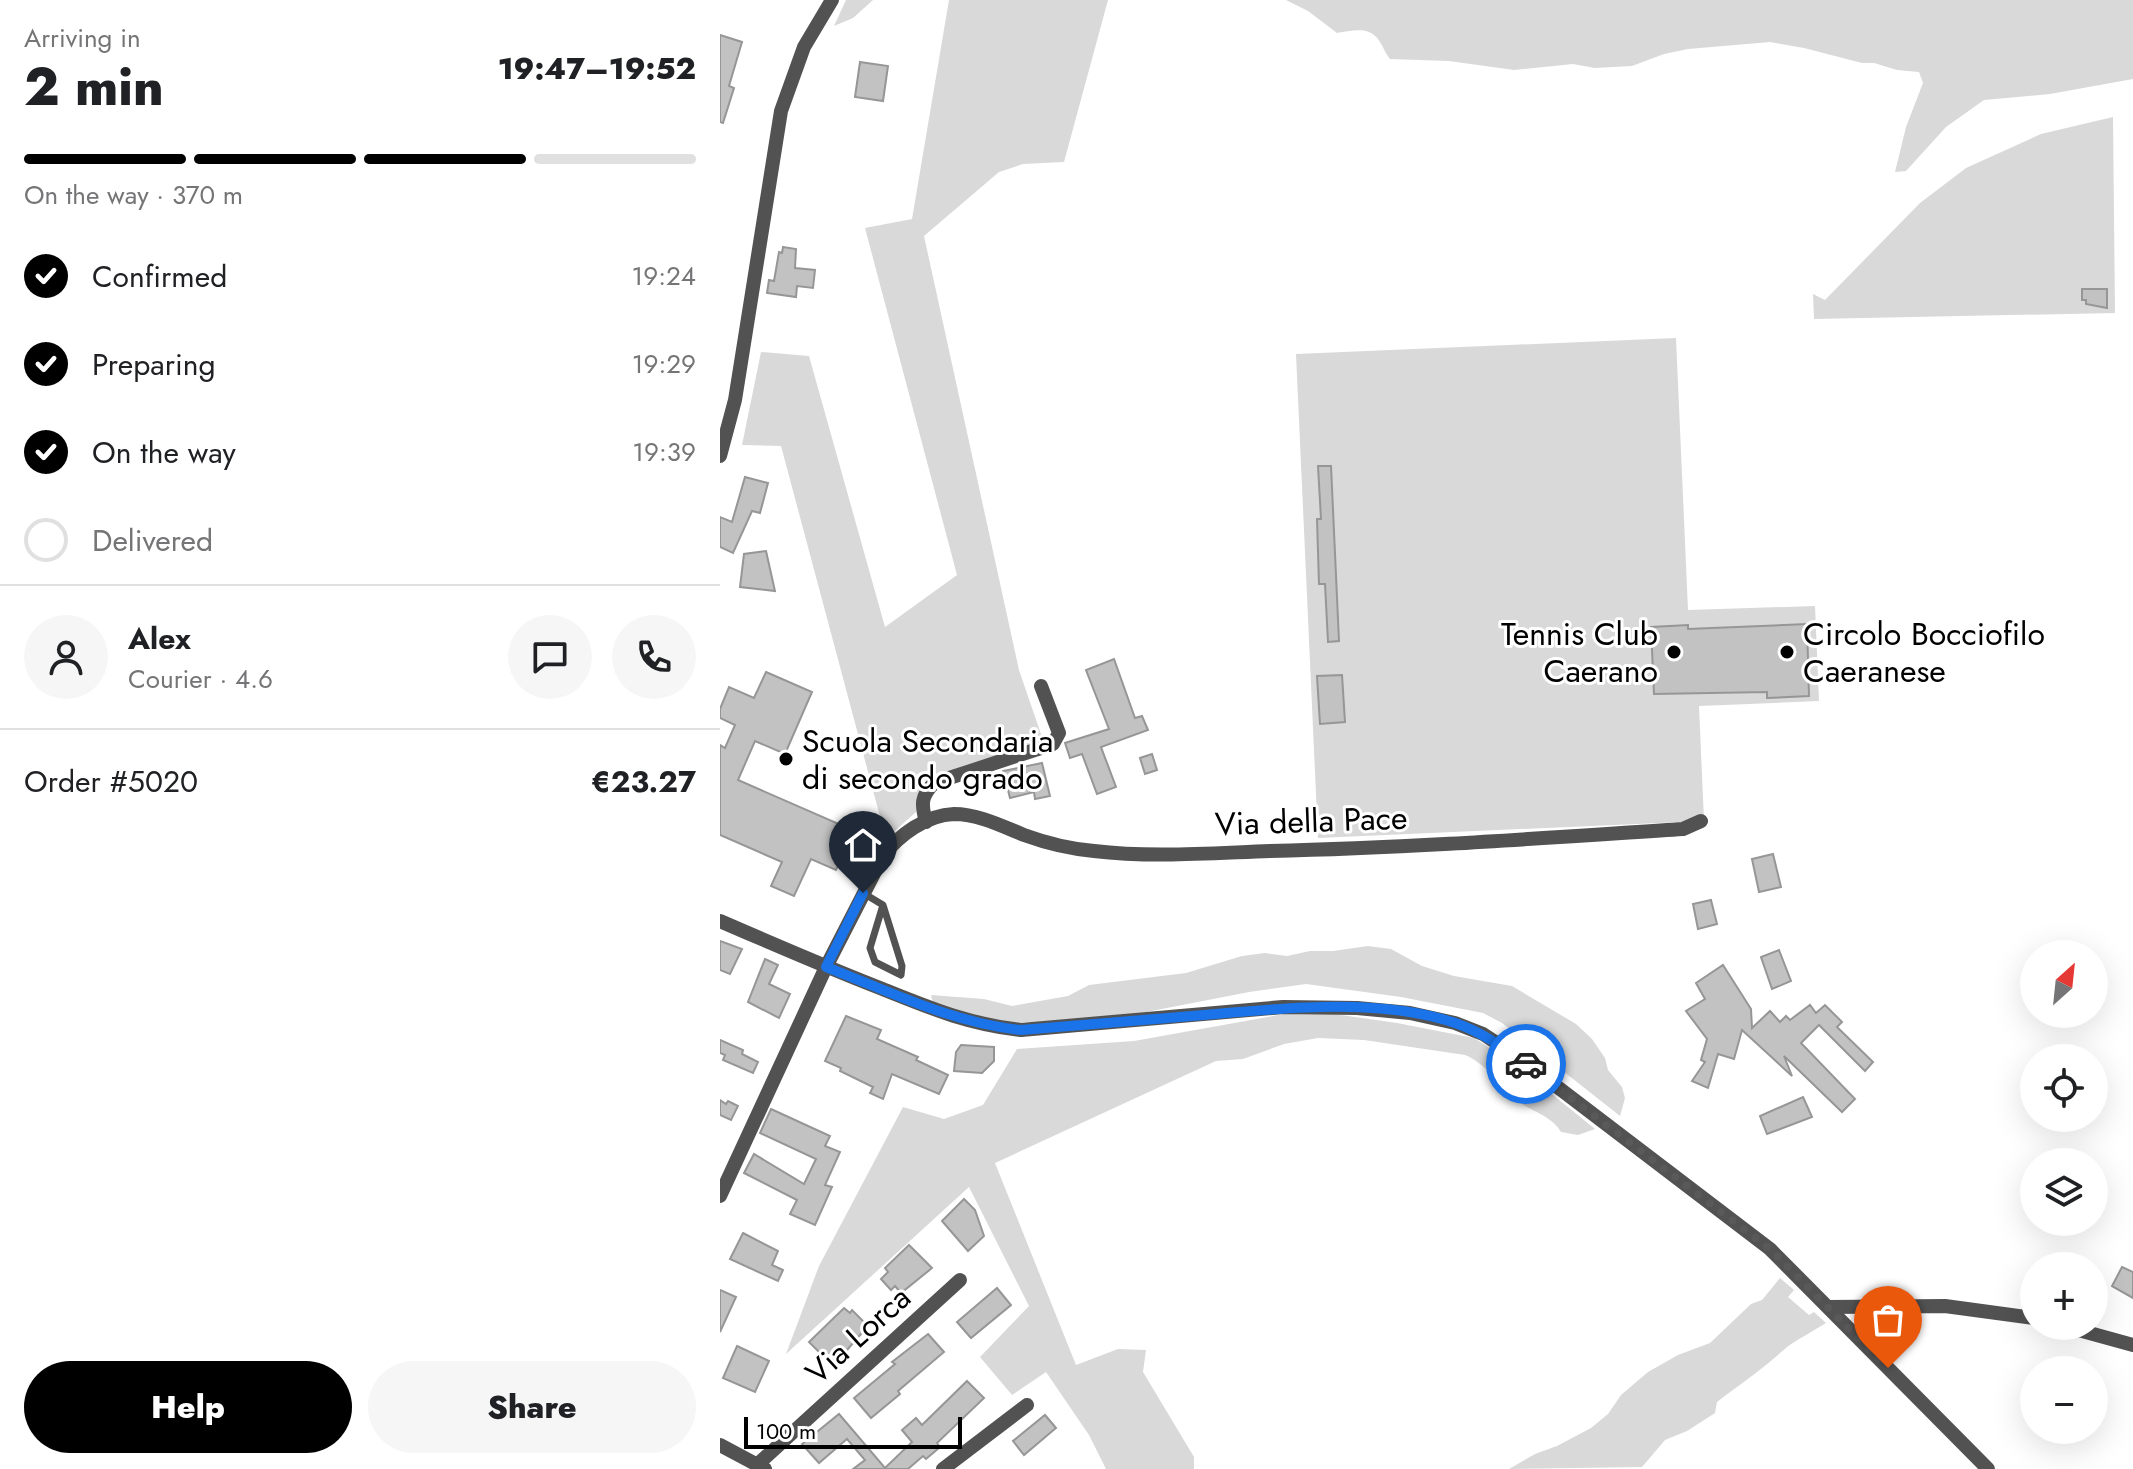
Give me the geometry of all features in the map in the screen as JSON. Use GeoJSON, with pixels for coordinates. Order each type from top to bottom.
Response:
{"type":"FeatureCollection","features":[{"type":"Feature","properties":{"kind":"street"},"geometry":{"type":"LineString","coordinates":[[721,450],[735,400],[781,111],[804,47],[832,0]]}},
{"type":"Feature","properties":{"kind":"street"},"geometry":{"type":"LineString","coordinates":[[926,822],[921,806],[925,792],[934,783],[1053,744],[1059,733],[1041,686]]}},
{"type":"Feature","properties":{"kind":"street","name":"Via della Pace"},"geometry":{"type":"LineString","coordinates":[[720,1196],[863,893],[892,843],[911,828],[926,822],[953,814],[984,819],[1054,844],[1095,852],[1159,854],[1373,849],[1683,829],[1701,821]]}},
{"type":"Feature","properties":{"kind":"street"},"geometry":{"type":"LineString","coordinates":[[720,921],[826,967],[983,1026],[1021,1030],[1283,1007],[1410,1013],[1455,1023],[1483,1034],[1518,1057],[1770,1249],[1988,1469]]}},
{"type":"Feature","properties":{"kind":"street","name":"Via Lorca"},"geometry":{"type":"LineString","coordinates":[[762,1466],[960,1280]]}},
{"type":"Feature","properties":{"kind":"street"},"geometry":{"type":"LineString","coordinates":[[1829,1307],[1945,1306],[2020,1316]]}},
{"type":"Feature","properties":{"kind":"street"},"geometry":{"type":"LineString","coordinates":[[2108,1338],[2133,1345]]}},
{"type":"Feature","properties":{"kind":"street"},"geometry":{"type":"LineString","coordinates":[[943,1469],[1027,1405]]}},
{"type":"Feature","properties":{"kind":"street"},"geometry":{"type":"LineString","coordinates":[[720,1445],[762,1466]]}},
{"type":"Feature","properties":{"kind":"lane"},"geometry":{"type":"LineString","coordinates":[[863,893],[883,905],[902,966],[901,975],[875,962],[870,948],[883,905]]}},
{"type":"Feature","properties":{"kind":"shaded area"},"geometry":{"type":"Polygon","coordinates":[[[846,0],[873,0],[853,18],[834,26],[846,0]]]}},
{"type":"Feature","properties":{"kind":"shaded area"},"geometry":{"type":"Polygon","coordinates":[[[949,0],[1108,0],[1064,162],[1023,164],[999,172],[924,236],[1019,670],[1044,743],[920,782],[917,811],[886,839],[781,446],[742,445],[761,352],[809,356],[885,627],[957,575],[865,228],[912,219],[949,0]]]}},
{"type":"Feature","properties":{"kind":"shaded area"},"geometry":{"type":"Polygon","coordinates":[[[1286,0],[2133,0],[2133,79],[2050,94],[1984,100],[1946,127],[1906,171],[1895,172],[1906,127],[1923,83],[1919,72],[1862,63],[1770,42],[1688,49],[1632,66],[1595,68],[1573,64],[1514,70],[1449,61],[1390,59],[1371,33],[1360,30],[1337,33],[1308,11],[1286,0]]]}},
{"type":"Feature","properties":{"kind":"shaded area"},"geometry":{"type":"Polygon","coordinates":[[[2113,117],[2115,313],[1814,319],[1813,294],[1825,300],[1920,203],[1966,168],[2041,134],[2113,117]]]}},
{"type":"Feature","properties":{"kind":"shaded area"},"geometry":{"type":"Polygon","coordinates":[[[1676,338],[1688,610],[1815,606],[1819,701],[1699,706],[1704,821],[1318,838],[1296,354],[1676,338]]]}},
{"type":"Feature","properties":{"kind":"shaded area"},"geometry":{"type":"Polygon","coordinates":[[[1368,946],[1391,949],[1422,966],[1454,976],[1512,986],[1576,1024],[1592,1039],[1605,1058],[1608,1070],[1622,1087],[1625,1098],[1620,1116],[1502,1023],[1483,1013],[1401,997],[1306,984],[1131,1015],[991,1023],[933,1003],[931,995],[984,999],[1012,1006],[1068,996],[1089,985],[1186,973],[1242,956],[1265,953],[1287,956],[1368,946]]]}},
{"type":"Feature","properties":{"kind":"shaded area"},"geometry":{"type":"Polygon","coordinates":[[[1306,1010],[1474,1038],[1511,1061],[1595,1129],[1578,1135],[1561,1132],[1547,1118],[1519,1102],[1480,1064],[1465,1055],[1364,1040],[1318,1038],[1284,1044],[1243,1059],[1216,1061],[995,1163],[1076,1365],[1118,1349],[1146,1350],[1143,1372],[1194,1457],[1194,1469],[1106,1469],[1089,1435],[1046,1372],[1012,1395],[980,1357],[1029,1306],[969,1187],[786,1354],[819,1266],[903,1107],[944,1119],[983,1105],[1017,1049],[1134,1041],[1306,1010]]]}},
{"type":"Feature","properties":{"kind":"shaded area"},"geometry":{"type":"Polygon","coordinates":[[[1780,1278],[1794,1290],[1788,1297],[1809,1315],[1814,1312],[1826,1323],[1787,1347],[1717,1402],[1715,1413],[1687,1431],[1665,1440],[1642,1467],[1509,1469],[1591,1428],[1608,1414],[1621,1395],[1648,1372],[1678,1355],[1710,1343],[1751,1304],[1762,1300],[1780,1278]]]}},
{"type":"Feature","properties":{"kind":"building"},"geometry":{"type":"Polygon","coordinates":[[[720,35],[742,42],[729,86],[734,88],[723,123],[720,122],[720,35]]]}},
{"type":"Feature","properties":{"kind":"building"},"geometry":{"type":"Polygon","coordinates":[[[860,62],[888,66],[883,101],[855,97],[860,62]]]}},
{"type":"Feature","properties":{"kind":"building"},"geometry":{"type":"Polygon","coordinates":[[[783,247],[796,249],[795,268],[815,270],[813,288],[797,286],[796,297],[767,293],[769,280],[774,281],[779,252],[782,253],[783,247]]]}},
{"type":"Feature","properties":{"kind":"building"},"geometry":{"type":"Polygon","coordinates":[[[2082,289],[2107,289],[2107,308],[2086,304],[2086,300],[2082,300],[2082,289]]]}},
{"type":"Feature","properties":{"kind":"building"},"geometry":{"type":"Polygon","coordinates":[[[1318,466],[1331,466],[1339,641],[1328,642],[1325,584],[1319,584],[1317,519],[1321,519],[1318,466]]]}},
{"type":"Feature","properties":{"kind":"building"},"geometry":{"type":"Polygon","coordinates":[[[745,477],[768,483],[760,513],[752,511],[733,553],[720,547],[720,517],[732,522],[745,477]]]}},
{"type":"Feature","properties":{"kind":"building"},"geometry":{"type":"Polygon","coordinates":[[[766,551],[775,591],[740,587],[744,554],[766,551]]]}},
{"type":"Feature","properties":{"kind":"building"},"geometry":{"type":"Polygon","coordinates":[[[1807,624],[1809,696],[1767,698],[1767,692],[1654,694],[1651,627],[1688,625],[1688,629],[1807,624]]]}},
{"type":"Feature","properties":{"kind":"building"},"geometry":{"type":"Polygon","coordinates":[[[1114,659],[1135,718],[1142,716],[1148,730],[1101,747],[1116,787],[1097,794],[1082,754],[1070,758],[1065,743],[1109,729],[1086,670],[1114,659]]]}},
{"type":"Feature","properties":{"kind":"building"},"geometry":{"type":"Polygon","coordinates":[[[766,672],[812,692],[785,754],[755,741],[738,780],[841,825],[834,840],[847,845],[836,870],[811,859],[794,896],[771,886],[782,862],[720,835],[720,745],[725,748],[735,725],[720,718],[720,709],[729,687],[754,698],[766,672]]]}},
{"type":"Feature","properties":{"kind":"building"},"geometry":{"type":"Polygon","coordinates":[[[1342,675],[1345,722],[1320,724],[1317,676],[1342,675]]]}},
{"type":"Feature","properties":{"kind":"building"},"geometry":{"type":"Polygon","coordinates":[[[1152,754],[1157,770],[1145,774],[1140,758],[1152,754]]]}},
{"type":"Feature","properties":{"kind":"building"},"geometry":{"type":"Polygon","coordinates":[[[1042,763],[1050,796],[1035,799],[1034,792],[1010,798],[1003,771],[1042,763]]]}},
{"type":"Feature","properties":{"kind":"building"},"geometry":{"type":"Polygon","coordinates":[[[1773,854],[1781,887],[1759,892],[1752,859],[1773,854]]]}},
{"type":"Feature","properties":{"kind":"building"},"geometry":{"type":"Polygon","coordinates":[[[1711,900],[1717,924],[1698,929],[1693,904],[1711,900]]]}},
{"type":"Feature","properties":{"kind":"building"},"geometry":{"type":"Polygon","coordinates":[[[720,941],[742,949],[730,974],[720,970],[720,941]]]}},
{"type":"Feature","properties":{"kind":"building"},"geometry":{"type":"Polygon","coordinates":[[[1779,950],[1791,981],[1772,989],[1761,957],[1779,950]]]}},
{"type":"Feature","properties":{"kind":"building"},"geometry":{"type":"Polygon","coordinates":[[[765,959],[778,965],[769,984],[790,994],[779,1018],[748,1002],[765,959]]]}},
{"type":"Feature","properties":{"kind":"building"},"geometry":{"type":"Polygon","coordinates":[[[1723,965],[1751,1009],[1752,1028],[1770,1011],[1780,1022],[1786,1016],[1790,1020],[1810,1005],[1816,1013],[1825,1005],[1842,1022],[1837,1027],[1873,1062],[1865,1071],[1819,1025],[1801,1043],[1855,1099],[1842,1112],[1784,1056],[1792,1076],[1742,1030],[1734,1059],[1718,1054],[1708,1088],[1692,1081],[1705,1062],[1701,1060],[1707,1039],[1686,1011],[1705,999],[1696,983],[1723,965]]]}},
{"type":"Feature","properties":{"kind":"building"},"geometry":{"type":"Polygon","coordinates":[[[846,1016],[881,1030],[877,1039],[918,1057],[916,1060],[948,1075],[939,1094],[892,1074],[883,1099],[870,1093],[873,1087],[825,1061],[846,1016]]]}},
{"type":"Feature","properties":{"kind":"building"},"geometry":{"type":"Polygon","coordinates":[[[720,1040],[743,1050],[742,1054],[758,1062],[753,1073],[723,1060],[725,1055],[720,1053],[720,1040]]]}},
{"type":"Feature","properties":{"kind":"building"},"geometry":{"type":"Polygon","coordinates":[[[961,1045],[994,1047],[994,1061],[982,1073],[954,1071],[956,1052],[961,1045]]]}},
{"type":"Feature","properties":{"kind":"building"},"geometry":{"type":"Polygon","coordinates":[[[1803,1097],[1812,1117],[1767,1134],[1760,1116],[1803,1097]]]}},
{"type":"Feature","properties":{"kind":"building"},"geometry":{"type":"Polygon","coordinates":[[[720,1100],[738,1106],[731,1120],[720,1115],[720,1100]]]}},
{"type":"Feature","properties":{"kind":"building"},"geometry":{"type":"Polygon","coordinates":[[[771,1109],[830,1136],[825,1146],[840,1152],[825,1185],[832,1187],[815,1225],[790,1214],[797,1200],[744,1173],[754,1154],[804,1184],[816,1159],[760,1133],[771,1109]]]}},
{"type":"Feature","properties":{"kind":"building"},"geometry":{"type":"Polygon","coordinates":[[[964,1199],[975,1210],[984,1236],[968,1251],[942,1221],[964,1199]]]}},
{"type":"Feature","properties":{"kind":"building"},"geometry":{"type":"Polygon","coordinates":[[[743,1233],[778,1251],[772,1265],[783,1270],[778,1281],[730,1259],[743,1233]]]}},
{"type":"Feature","properties":{"kind":"building"},"geometry":{"type":"Polygon","coordinates":[[[909,1245],[932,1268],[901,1293],[895,1286],[891,1290],[881,1279],[888,1272],[885,1268],[909,1245]]]}},
{"type":"Feature","properties":{"kind":"building"},"geometry":{"type":"Polygon","coordinates":[[[2122,1267],[2133,1272],[2133,1298],[2112,1286],[2122,1267]]]}},
{"type":"Feature","properties":{"kind":"building"},"geometry":{"type":"Polygon","coordinates":[[[997,1288],[1011,1305],[971,1338],[957,1322],[997,1288]]]}},
{"type":"Feature","properties":{"kind":"building"},"geometry":{"type":"Polygon","coordinates":[[[720,1290],[736,1297],[720,1332],[720,1290]]]}},
{"type":"Feature","properties":{"kind":"building"},"geometry":{"type":"Polygon","coordinates":[[[844,1308],[850,1313],[852,1310],[868,1326],[833,1366],[809,1342],[844,1308]]]}},
{"type":"Feature","properties":{"kind":"building"},"geometry":{"type":"Polygon","coordinates":[[[928,1334],[944,1352],[871,1418],[854,1398],[928,1334]]]}},
{"type":"Feature","properties":{"kind":"building"},"geometry":{"type":"Polygon","coordinates":[[[737,1346],[769,1361],[755,1392],[723,1378],[737,1346]]]}},
{"type":"Feature","properties":{"kind":"building"},"geometry":{"type":"Polygon","coordinates":[[[967,1381],[984,1398],[937,1443],[940,1447],[908,1469],[853,1469],[865,1460],[847,1439],[819,1463],[802,1444],[839,1414],[885,1468],[912,1442],[902,1430],[916,1418],[922,1425],[967,1381]]]}},
{"type":"Feature","properties":{"kind":"building"},"geometry":{"type":"Polygon","coordinates":[[[1045,1415],[1056,1428],[1024,1455],[1013,1441],[1045,1415]]]}},
{"type":"Feature","properties":{"kind":"way so far"},"geometry":{"type":"LineString","coordinates":[[1526,1064],[1770,1249],[1888,1368]]}},
{"type":"Feature","properties":{"kind":"place","name":"Tennis Club Caerano"},"geometry":{"type":"Point","coordinates":[1674,652]}},
{"type":"Feature","properties":{"kind":"place","name":"Circolo Bocciofilo Caeranese"},"geometry":{"type":"Point","coordinates":[1787,652]}},
{"type":"Feature","properties":{"kind":"place","name":"Scuola Secondaria di secondo grado"},"geometry":{"type":"Point","coordinates":[786,759]}},
{"type":"Feature","properties":{"kind":"route"},"geometry":{"type":"LineString","coordinates":[[863,893],[826,967],[983,1026],[1021,1030],[1283,1007],[1357,1008],[1410,1013],[1455,1023],[1483,1034],[1526,1064]]}}]}
